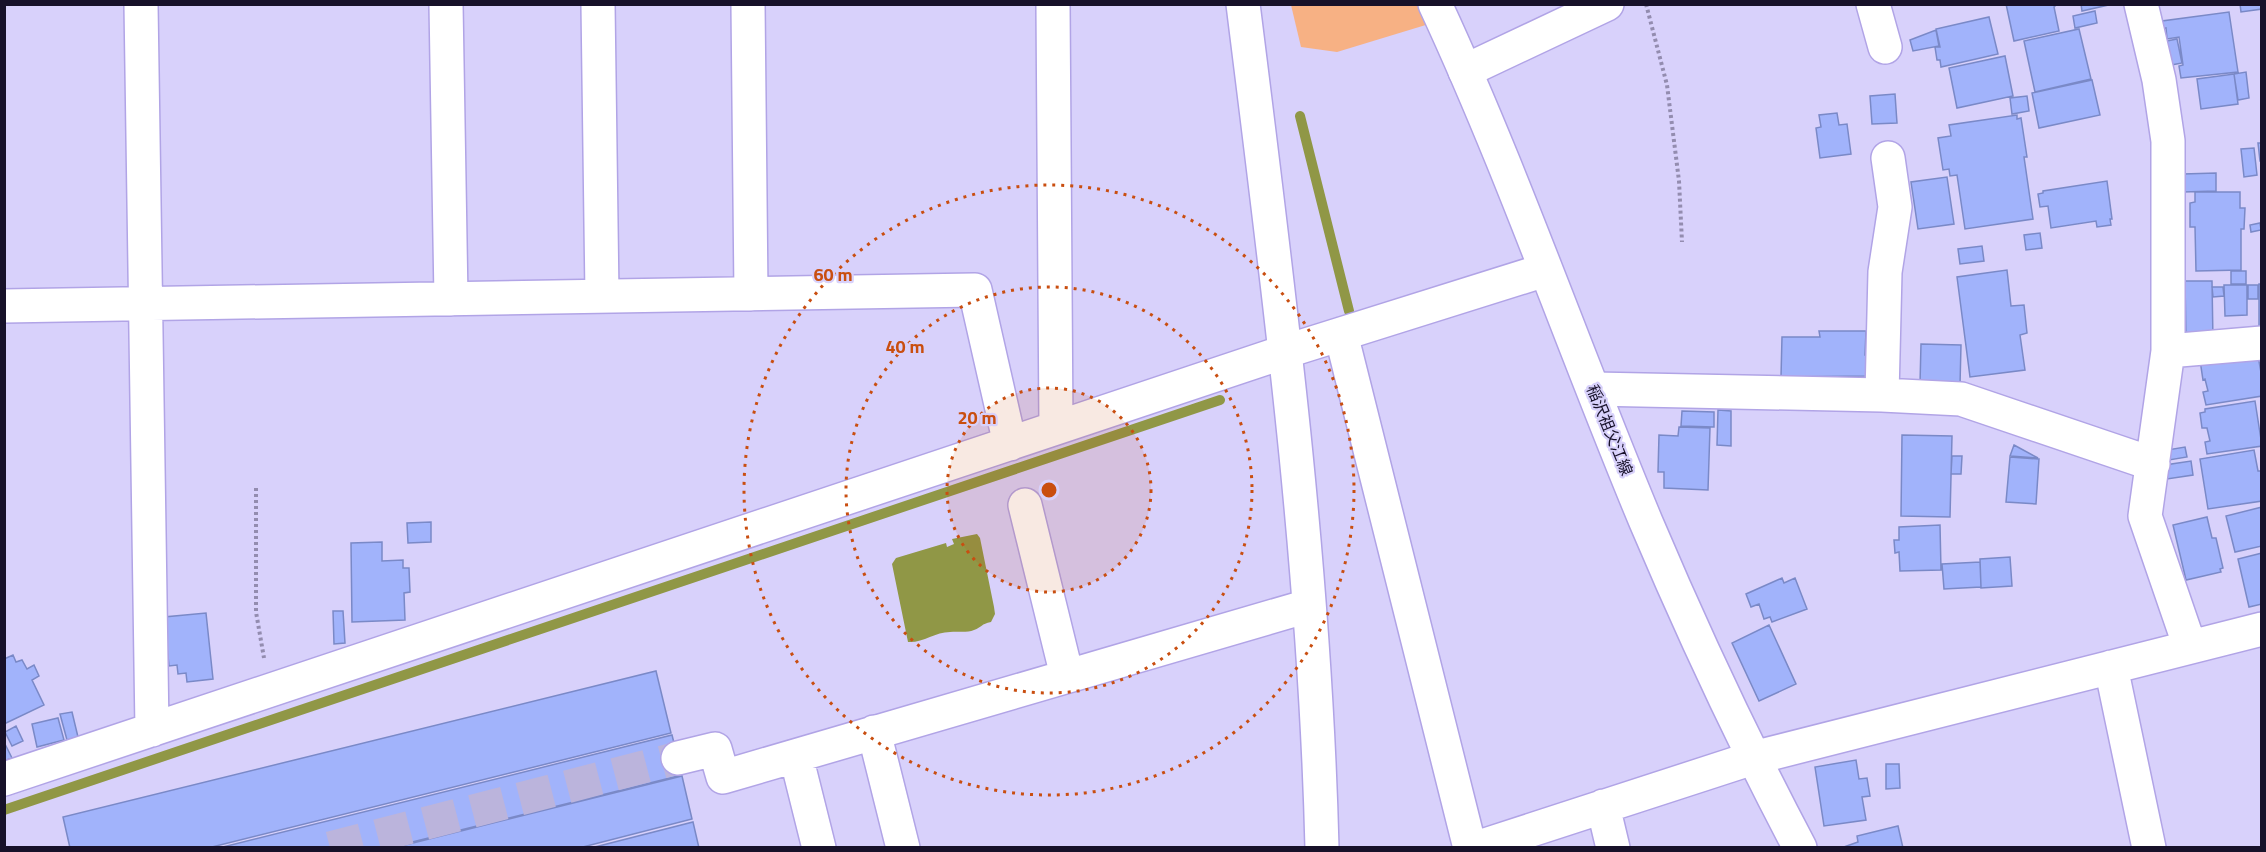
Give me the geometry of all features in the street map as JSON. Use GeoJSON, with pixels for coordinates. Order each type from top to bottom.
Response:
{"type":"FeatureCollection","features":[{"type":"Feature","properties":{"kind":"street"},"geometry":{"type":"LineString","coordinates":[[141,4],[152,730]]}},
{"type":"Feature","properties":{"kind":"street"},"geometry":{"type":"LineString","coordinates":[[446,4],[451,299]]}},
{"type":"Feature","properties":{"kind":"street"},"geometry":{"type":"LineString","coordinates":[[598,4],[602,296]]}},
{"type":"Feature","properties":{"kind":"street"},"geometry":{"type":"LineString","coordinates":[[748,4],[751,294]]}},
{"type":"Feature","properties":{"kind":"street"},"geometry":{"type":"LineString","coordinates":[[1053,4],[1056,428]]}},
{"type":"Feature","properties":{"kind":"street"},"geometry":{"type":"LineString","coordinates":[[1244,4],[1287,351],[1319,740],[1322,848]]}},
{"type":"Feature","properties":{"kind":"street","name":"稲沢祖父江線"},"geometry":{"type":"LineString","coordinates":[[1435,4],[1513,184],[1646,522],[1753,758],[1800,848]]}},
{"type":"Feature","properties":{"kind":"street"},"geometry":{"type":"LineString","coordinates":[[1465,71],[1556,16],[1608,4]]}},
{"type":"Feature","properties":{"kind":"street"},"geometry":{"type":"LineString","coordinates":[[1873,4],[1885,47]]}},
{"type":"Feature","properties":{"kind":"street"},"geometry":{"type":"LineString","coordinates":[[2141,4],[2159,80],[2168,141],[2169,351],[2145,516],[2190,647]]}},
{"type":"Feature","properties":{"kind":"street"},"geometry":{"type":"LineString","coordinates":[[1882,395],[1885,272],[1895,207],[1888,158]]}},
{"type":"Feature","properties":{"kind":"street"},"geometry":{"type":"LineString","coordinates":[[4,779],[1287,351],[1545,270]]}},
{"type":"Feature","properties":{"kind":"street"},"geometry":{"type":"LineString","coordinates":[[4,306],[975,290],[1010,444]]}},
{"type":"Feature","properties":{"kind":"street"},"geometry":{"type":"LineString","coordinates":[[1341,334],[1470,848]]}},
{"type":"Feature","properties":{"kind":"street"},"geometry":{"type":"LineString","coordinates":[[2169,351],[2262,343]]}},
{"type":"Feature","properties":{"kind":"street"},"geometry":{"type":"LineString","coordinates":[[1594,389],[1882,395],[1961,399],[2153,464]]}},
{"type":"Feature","properties":{"kind":"street"},"geometry":{"type":"LineString","coordinates":[[1024,505],[1066,676]]}},
{"type":"Feature","properties":{"kind":"street"},"geometry":{"type":"LineString","coordinates":[[678,758],[716,749],[723,777],[1308,606]]}},
{"type":"Feature","properties":{"kind":"street"},"geometry":{"type":"LineString","coordinates":[[1476,848],[1753,758],[2262,629]]}},
{"type":"Feature","properties":{"kind":"street"},"geometry":{"type":"LineString","coordinates":[[2111,667],[2149,848]]}},
{"type":"Feature","properties":{"kind":"street"},"geometry":{"type":"LineString","coordinates":[[874,732],[903,848]]}},
{"type":"Feature","properties":{"kind":"street"},"geometry":{"type":"LineString","coordinates":[[796,756],[819,848]]}},
{"type":"Feature","properties":{"kind":"street"},"geometry":{"type":"LineString","coordinates":[[1603,806],[1613,848]]}},
{"type":"Feature","properties":{"kind":"path"},"geometry":{"type":"LineString","coordinates":[[1646,4],[1667,85],[1679,181],[1682,242]]}},
{"type":"Feature","properties":{"kind":"path"},"geometry":{"type":"LineString","coordinates":[[256,488],[256,612],[270,691]]}},
{"type":"Feature","properties":{"kind":"shaded area"},"geometry":{"type":"Polygon","coordinates":[[[1291,5],[1420,5],[1429,24],[1337,52],[1301,47],[1291,5]]]}},
{"type":"Feature","properties":{"kind":"shaded area"},"geometry":{"type":"Polygon","coordinates":[[[977,534],[980,538],[994,607],[995,614],[991,622],[971,631],[945,632],[919,641],[908,642],[892,564],[896,558],[946,543],[947,547],[954,544],[952,539],[977,534]]]}},
{"type":"Feature","properties":{"kind":"building"},"geometry":{"type":"Polygon","coordinates":[[[2006,4],[2057,4],[2054,7],[2059,31],[2014,41],[2006,4]]]}},
{"type":"Feature","properties":{"kind":"building"},"geometry":{"type":"Polygon","coordinates":[[[2081,4],[2113,4],[2082,11],[2081,4]]]}},
{"type":"Feature","properties":{"kind":"building"},"geometry":{"type":"Polygon","coordinates":[[[2240,4],[2262,4],[2262,9],[2241,12],[2240,4]]]}},
{"type":"Feature","properties":{"kind":"building"},"geometry":{"type":"Polygon","coordinates":[[[2095,11],[2097,23],[2075,28],[2073,16],[2095,11]]]}},
{"type":"Feature","properties":{"kind":"building"},"geometry":{"type":"Polygon","coordinates":[[[2229,12],[2238,72],[2181,78],[2179,66],[2183,65],[2179,37],[2167,39],[2166,28],[2162,29],[2162,21],[2229,12]]]}},
{"type":"Feature","properties":{"kind":"building"},"geometry":{"type":"Polygon","coordinates":[[[1989,17],[1998,54],[1941,67],[1940,60],[1937,60],[1935,47],[1940,47],[1936,29],[1989,17]]]}},
{"type":"Feature","properties":{"kind":"building"},"geometry":{"type":"Polygon","coordinates":[[[2079,29],[2091,79],[2035,92],[2024,41],[2079,29]]]}},
{"type":"Feature","properties":{"kind":"building"},"geometry":{"type":"Polygon","coordinates":[[[1936,30],[1939,46],[1913,51],[1910,40],[1936,30]]]}},
{"type":"Feature","properties":{"kind":"building"},"geometry":{"type":"Polygon","coordinates":[[[2177,39],[2182,63],[2166,66],[2162,42],[2177,39]]]}},
{"type":"Feature","properties":{"kind":"building"},"geometry":{"type":"Polygon","coordinates":[[[2005,56],[2013,96],[1957,108],[1949,68],[2005,56]]]}},
{"type":"Feature","properties":{"kind":"building"},"geometry":{"type":"Polygon","coordinates":[[[2246,72],[2249,98],[2238,100],[2234,74],[2246,72]]]}},
{"type":"Feature","properties":{"kind":"building"},"geometry":{"type":"Polygon","coordinates":[[[2234,74],[2238,104],[2201,109],[2197,79],[2234,74]]]}},
{"type":"Feature","properties":{"kind":"building"},"geometry":{"type":"Polygon","coordinates":[[[2092,80],[2100,115],[2039,128],[2032,93],[2092,80]]]}},
{"type":"Feature","properties":{"kind":"building"},"geometry":{"type":"Polygon","coordinates":[[[1895,94],[1897,123],[1872,124],[1870,96],[1895,94]]]}},
{"type":"Feature","properties":{"kind":"building"},"geometry":{"type":"Polygon","coordinates":[[[2027,96],[2029,111],[2012,114],[2010,98],[2027,96]]]}},
{"type":"Feature","properties":{"kind":"building"},"geometry":{"type":"Polygon","coordinates":[[[1837,113],[1839,125],[1847,124],[1851,154],[1820,158],[1816,128],[1821,127],[1819,115],[1837,113]]]}},
{"type":"Feature","properties":{"kind":"building"},"geometry":{"type":"Polygon","coordinates":[[[2017,115],[2017,119],[2021,118],[2027,157],[2024,157],[2033,219],[1965,229],[1957,175],[1950,176],[1949,169],[1943,170],[1938,138],[1951,136],[1949,125],[2017,115]]]}},
{"type":"Feature","properties":{"kind":"building"},"geometry":{"type":"Polygon","coordinates":[[[2258,143],[2262,143],[2262,161],[2260,161],[2258,143]]]}},
{"type":"Feature","properties":{"kind":"building"},"geometry":{"type":"Polygon","coordinates":[[[2254,148],[2257,175],[2244,177],[2241,149],[2254,148]]]}},
{"type":"Feature","properties":{"kind":"building"},"geometry":{"type":"Polygon","coordinates":[[[2216,173],[2216,191],[2183,192],[2183,174],[2216,173]]]}},
{"type":"Feature","properties":{"kind":"building"},"geometry":{"type":"Polygon","coordinates":[[[1947,177],[1954,224],[1918,229],[1911,182],[1947,177]]]}},
{"type":"Feature","properties":{"kind":"building"},"geometry":{"type":"Polygon","coordinates":[[[2107,181],[2111,225],[2097,227],[2096,221],[2051,228],[2048,206],[2040,207],[2038,194],[2043,191],[2107,181]]]}},
{"type":"Feature","properties":{"kind":"building"},"geometry":{"type":"Polygon","coordinates":[[[2195,192],[2240,192],[2240,208],[2245,208],[2244,229],[2241,229],[2241,270],[2196,271],[2195,227],[2190,227],[2190,203],[2195,202],[2195,192]]]}},
{"type":"Feature","properties":{"kind":"building"},"geometry":{"type":"Polygon","coordinates":[[[2260,223],[2261,230],[2251,232],[2250,225],[2260,223]]]}},
{"type":"Feature","properties":{"kind":"building"},"geometry":{"type":"Polygon","coordinates":[[[2040,233],[2042,248],[2026,250],[2024,235],[2040,233]]]}},
{"type":"Feature","properties":{"kind":"building"},"geometry":{"type":"Polygon","coordinates":[[[1982,246],[1984,261],[1960,264],[1958,249],[1982,246]]]}},
{"type":"Feature","properties":{"kind":"building"},"geometry":{"type":"Polygon","coordinates":[[[2007,270],[2011,306],[2024,305],[2027,333],[2020,335],[2025,370],[1970,377],[1957,277],[2007,270]]]}},
{"type":"Feature","properties":{"kind":"building"},"geometry":{"type":"Polygon","coordinates":[[[2231,271],[2246,271],[2246,284],[2231,284],[2231,271]]]}},
{"type":"Feature","properties":{"kind":"building"},"geometry":{"type":"Polygon","coordinates":[[[2185,281],[2212,281],[2213,341],[2186,341],[2185,281]]]}},
{"type":"Feature","properties":{"kind":"building"},"geometry":{"type":"Polygon","coordinates":[[[2259,284],[2262,284],[2262,328],[2259,328],[2259,284]]]}},
{"type":"Feature","properties":{"kind":"building"},"geometry":{"type":"Polygon","coordinates":[[[2224,285],[2247,285],[2247,315],[2225,316],[2224,285]]]}},
{"type":"Feature","properties":{"kind":"building"},"geometry":{"type":"Polygon","coordinates":[[[2248,285],[2258,285],[2258,299],[2248,299],[2248,285]]]}},
{"type":"Feature","properties":{"kind":"building"},"geometry":{"type":"Polygon","coordinates":[[[2212,287],[2223,287],[2224,296],[2213,297],[2212,287]]]}},
{"type":"Feature","properties":{"kind":"building"},"geometry":{"type":"Polygon","coordinates":[[[1819,331],[1866,331],[1865,355],[1869,355],[1869,376],[1781,377],[1782,337],[1820,337],[1819,331]]]}},
{"type":"Feature","properties":{"kind":"building"},"geometry":{"type":"Polygon","coordinates":[[[1921,344],[1961,345],[1960,385],[1920,384],[1921,344]]]}},
{"type":"Feature","properties":{"kind":"building"},"geometry":{"type":"Polygon","coordinates":[[[2257,350],[2262,378],[2262,396],[2206,405],[2203,392],[2208,391],[2205,379],[2203,380],[2200,360],[2257,350]]]}},
{"type":"Feature","properties":{"kind":"building"},"geometry":{"type":"Polygon","coordinates":[[[2255,401],[2262,446],[2207,454],[2205,442],[2210,441],[2207,428],[2202,428],[2200,413],[2205,412],[2205,409],[2255,401]]]}},
{"type":"Feature","properties":{"kind":"building"},"geometry":{"type":"Polygon","coordinates":[[[1718,410],[1731,411],[1731,446],[1717,445],[1718,410]]]}},
{"type":"Feature","properties":{"kind":"building"},"geometry":{"type":"Polygon","coordinates":[[[1682,411],[1714,412],[1714,427],[1681,426],[1682,411]]]}},
{"type":"Feature","properties":{"kind":"building"},"geometry":{"type":"Polygon","coordinates":[[[1679,427],[1710,428],[1708,490],[1664,488],[1664,472],[1658,472],[1659,435],[1678,436],[1679,427]]]}},
{"type":"Feature","properties":{"kind":"building"},"geometry":{"type":"Polygon","coordinates":[[[1902,435],[1952,436],[1950,517],[1901,516],[1902,435]]]}},
{"type":"Feature","properties":{"kind":"building"},"geometry":{"type":"Polygon","coordinates":[[[2014,445],[2038,458],[2010,456],[2014,445]]]}},
{"type":"Feature","properties":{"kind":"building"},"geometry":{"type":"Polygon","coordinates":[[[2185,447],[2187,457],[2169,460],[2167,450],[2185,447]]]}},
{"type":"Feature","properties":{"kind":"building"},"geometry":{"type":"Polygon","coordinates":[[[2254,450],[2258,471],[2262,471],[2262,501],[2208,509],[2200,459],[2254,450]]]}},
{"type":"Feature","properties":{"kind":"building"},"geometry":{"type":"Polygon","coordinates":[[[1952,456],[1962,456],[1961,474],[1951,474],[1952,456]]]}},
{"type":"Feature","properties":{"kind":"building"},"geometry":{"type":"Polygon","coordinates":[[[2010,457],[2039,459],[2036,504],[2006,502],[2010,457]]]}},
{"type":"Feature","properties":{"kind":"building"},"geometry":{"type":"Polygon","coordinates":[[[2191,461],[2193,475],[2167,479],[2165,465],[2191,461]]]}},
{"type":"Feature","properties":{"kind":"building"},"geometry":{"type":"Polygon","coordinates":[[[2262,507],[2262,546],[2235,552],[2226,516],[2262,507]]]}},
{"type":"Feature","properties":{"kind":"building"},"geometry":{"type":"Polygon","coordinates":[[[2207,517],[2212,538],[2216,538],[2223,568],[2220,569],[2221,572],[2186,580],[2173,525],[2207,517]]]}},
{"type":"Feature","properties":{"kind":"building"},"geometry":{"type":"Polygon","coordinates":[[[431,522],[431,542],[408,543],[407,523],[431,522]]]}},
{"type":"Feature","properties":{"kind":"building"},"geometry":{"type":"Polygon","coordinates":[[[1940,525],[1941,570],[1900,571],[1899,552],[1895,553],[1894,540],[1899,540],[1899,527],[1940,525]]]}},
{"type":"Feature","properties":{"kind":"building"},"geometry":{"type":"Polygon","coordinates":[[[382,542],[382,561],[403,560],[403,568],[409,568],[410,592],[404,593],[405,620],[352,622],[351,543],[382,542]]]}},
{"type":"Feature","properties":{"kind":"building"},"geometry":{"type":"Polygon","coordinates":[[[2262,553],[2262,604],[2249,607],[2238,559],[2262,553]]]}},
{"type":"Feature","properties":{"kind":"building"},"geometry":{"type":"Polygon","coordinates":[[[2010,557],[2012,586],[1981,588],[1980,559],[2010,557]]]}},
{"type":"Feature","properties":{"kind":"building"},"geometry":{"type":"Polygon","coordinates":[[[1980,562],[1981,587],[1944,589],[1942,564],[1980,562]]]}},
{"type":"Feature","properties":{"kind":"building"},"geometry":{"type":"Polygon","coordinates":[[[1782,578],[1784,583],[1795,578],[1807,609],[1772,622],[1770,617],[1764,619],[1759,604],[1751,607],[1746,594],[1782,578]]]}},
{"type":"Feature","properties":{"kind":"building"},"geometry":{"type":"Polygon","coordinates":[[[333,611],[343,611],[345,643],[334,644],[333,611]]]}},
{"type":"Feature","properties":{"kind":"building"},"geometry":{"type":"Polygon","coordinates":[[[206,613],[213,679],[187,682],[186,673],[178,674],[177,665],[169,666],[164,617],[206,613]]]}},
{"type":"Feature","properties":{"kind":"building"},"geometry":{"type":"Polygon","coordinates":[[[1769,625],[1796,684],[1759,701],[1732,643],[1769,625]]]}},
{"type":"Feature","properties":{"kind":"building"},"geometry":{"type":"Polygon","coordinates":[[[13,655],[16,662],[22,660],[27,669],[34,665],[39,676],[32,680],[44,705],[4,724],[4,659],[13,655]]]}},
{"type":"Feature","properties":{"kind":"building"},"geometry":{"type":"Polygon","coordinates":[[[656,671],[671,733],[208,848],[70,848],[63,817],[656,671]]]}},
{"type":"Feature","properties":{"kind":"building"},"geometry":{"type":"Polygon","coordinates":[[[72,712],[78,737],[67,740],[60,714],[72,712]]]}},
{"type":"Feature","properties":{"kind":"building"},"geometry":{"type":"Polygon","coordinates":[[[58,718],[64,740],[37,747],[32,724],[58,718]]]}},
{"type":"Feature","properties":{"kind":"building"},"geometry":{"type":"Polygon","coordinates":[[[16,726],[23,741],[12,746],[5,732],[16,726]]]}},
{"type":"Feature","properties":{"kind":"building"},"geometry":{"type":"Polygon","coordinates":[[[672,735],[682,775],[388,848],[219,848],[672,735]]]}},
{"type":"Feature","properties":{"kind":"building"},"geometry":{"type":"Polygon","coordinates":[[[4,742],[12,758],[4,761],[4,742]]]}},
{"type":"Feature","properties":{"kind":"building"},"geometry":{"type":"Polygon","coordinates":[[[1856,760],[1859,779],[1867,778],[1870,796],[1862,797],[1866,820],[1824,826],[1815,767],[1856,760]]]}},
{"type":"Feature","properties":{"kind":"building"},"geometry":{"type":"Polygon","coordinates":[[[1886,764],[1899,764],[1900,788],[1886,789],[1886,764]]]}},
{"type":"Feature","properties":{"kind":"building"},"geometry":{"type":"Polygon","coordinates":[[[682,776],[692,819],[579,848],[393,848],[682,776]]]}},
{"type":"Feature","properties":{"kind":"building"},"geometry":{"type":"Polygon","coordinates":[[[693,822],[699,848],[591,848],[693,822]]]}},
{"type":"Feature","properties":{"kind":"building"},"geometry":{"type":"Polygon","coordinates":[[[1898,826],[1903,848],[1841,848],[1858,842],[1857,836],[1898,826]]]}},
{"type":"Feature","properties":{"kind":"waterway"},"geometry":{"type":"LineString","coordinates":[[1300,116],[1349,311]]}},
{"type":"Feature","properties":{"kind":"waterway"},"geometry":{"type":"LineString","coordinates":[[4,810],[1220,400]]}},
{"type":"Feature","properties":{"kind":"tunnel"},"geometry":{"type":"LineString","coordinates":[[330,848],[678,758]]}}]}
